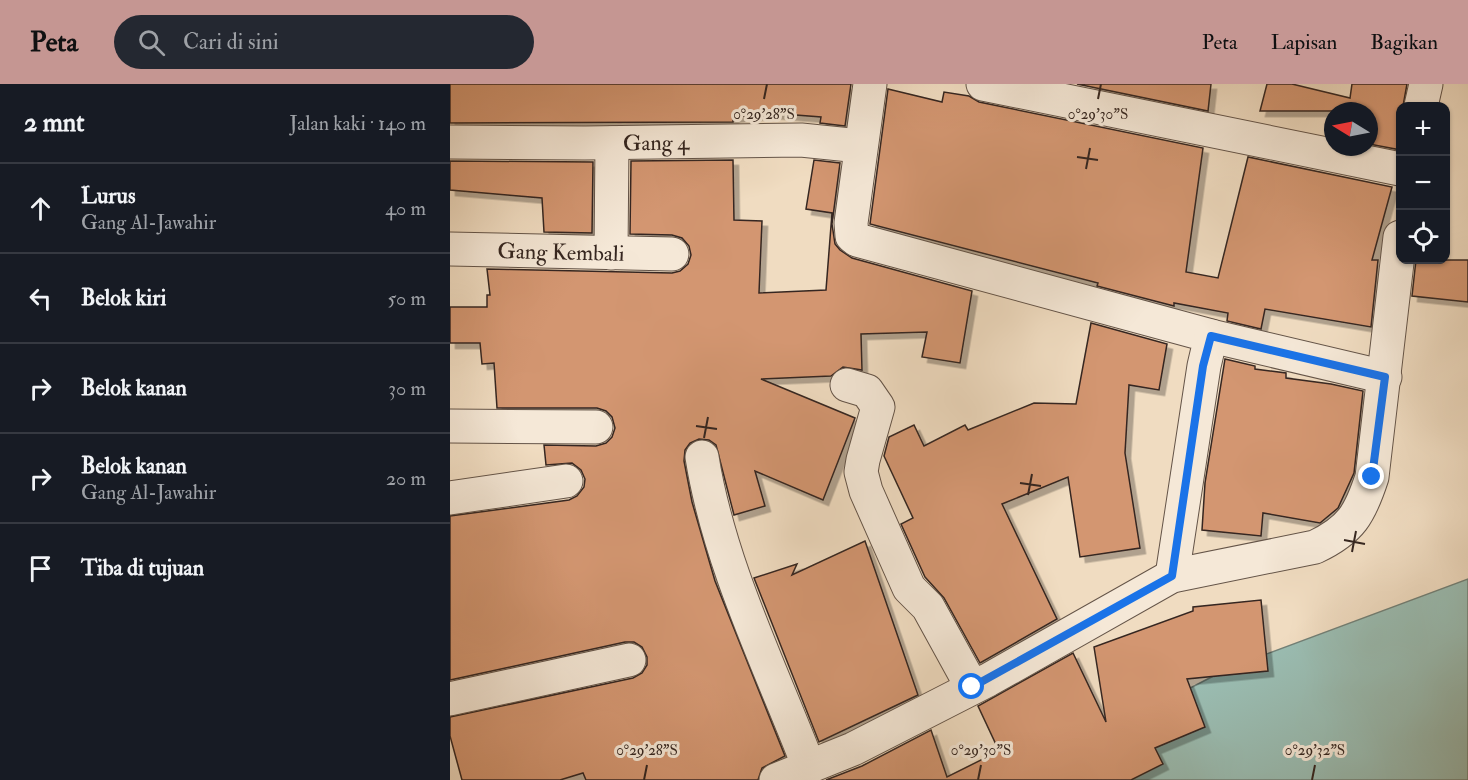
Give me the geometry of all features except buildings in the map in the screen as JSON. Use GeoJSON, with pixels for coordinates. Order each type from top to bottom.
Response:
{"type":"FeatureCollection","features":[{"type":"Feature","properties":{"kind":"street"},"geometry":{"type":"LineString","coordinates":[[870,84],[851,223],[852,236],[857,240],[1211,336],[1385,377]]}},
{"type":"Feature","properties":{"kind":"street"},"geometry":{"type":"LineString","coordinates":[[983,84],[1396,168]]}},
{"type":"Feature","properties":{"kind":"street"},"geometry":{"type":"LineString","coordinates":[[1422,102],[1426,84]]}},
{"type":"Feature","properties":{"kind":"street","name":"Gang 4"},"geometry":{"type":"LineString","coordinates":[[450,142],[612,143],[801,140],[860,146]]}},
{"type":"Feature","properties":{"kind":"street"},"geometry":{"type":"LineString","coordinates":[[611,253],[612,143]]}},
{"type":"Feature","properties":{"kind":"street","name":"Gang Kembali"},"geometry":{"type":"LineString","coordinates":[[450,249],[672,254]]}},
{"type":"Feature","properties":{"kind":"street"},"geometry":{"type":"LineString","coordinates":[[776,780],[853,749],[972,687],[1172,576],[1315,547],[1336,537],[1352,523],[1363,506],[1372,477],[1398,264]]}},
{"type":"Feature","properties":{"kind":"street"},"geometry":{"type":"LineString","coordinates":[[1172,576],[1203,366],[1211,336]]}},
{"type":"Feature","properties":{"kind":"street"},"geometry":{"type":"LineString","coordinates":[[847,385],[867,391],[878,406],[861,472],[866,491],[909,588],[928,607],[972,687]]}},
{"type":"Feature","properties":{"kind":"street"},"geometry":{"type":"LineString","coordinates":[[450,426],[596,428]]}},
{"type":"Feature","properties":{"kind":"street"},"geometry":{"type":"LineString","coordinates":[[702,457],[713,506],[733,572],[809,767]]}},
{"type":"Feature","properties":{"kind":"street"},"geometry":{"type":"LineString","coordinates":[[450,498],[566,481]]}},
{"type":"Feature","properties":{"kind":"street"},"geometry":{"type":"LineString","coordinates":[[450,699],[629,660]]}},
{"type":"Feature","properties":{"kind":"water"},"geometry":{"type":"Polygon","coordinates":[[[1468,579],[1468,780],[1039,780],[1105,732],[1229,668],[1468,579]]]}},
{"type":"Feature","properties":{"kind":"route"},"geometry":{"type":"LineString","coordinates":[[972,687],[1074,630],[1130,602],[1172,576],[1203,366],[1211,336],[1385,377],[1372,477]]}}]}
